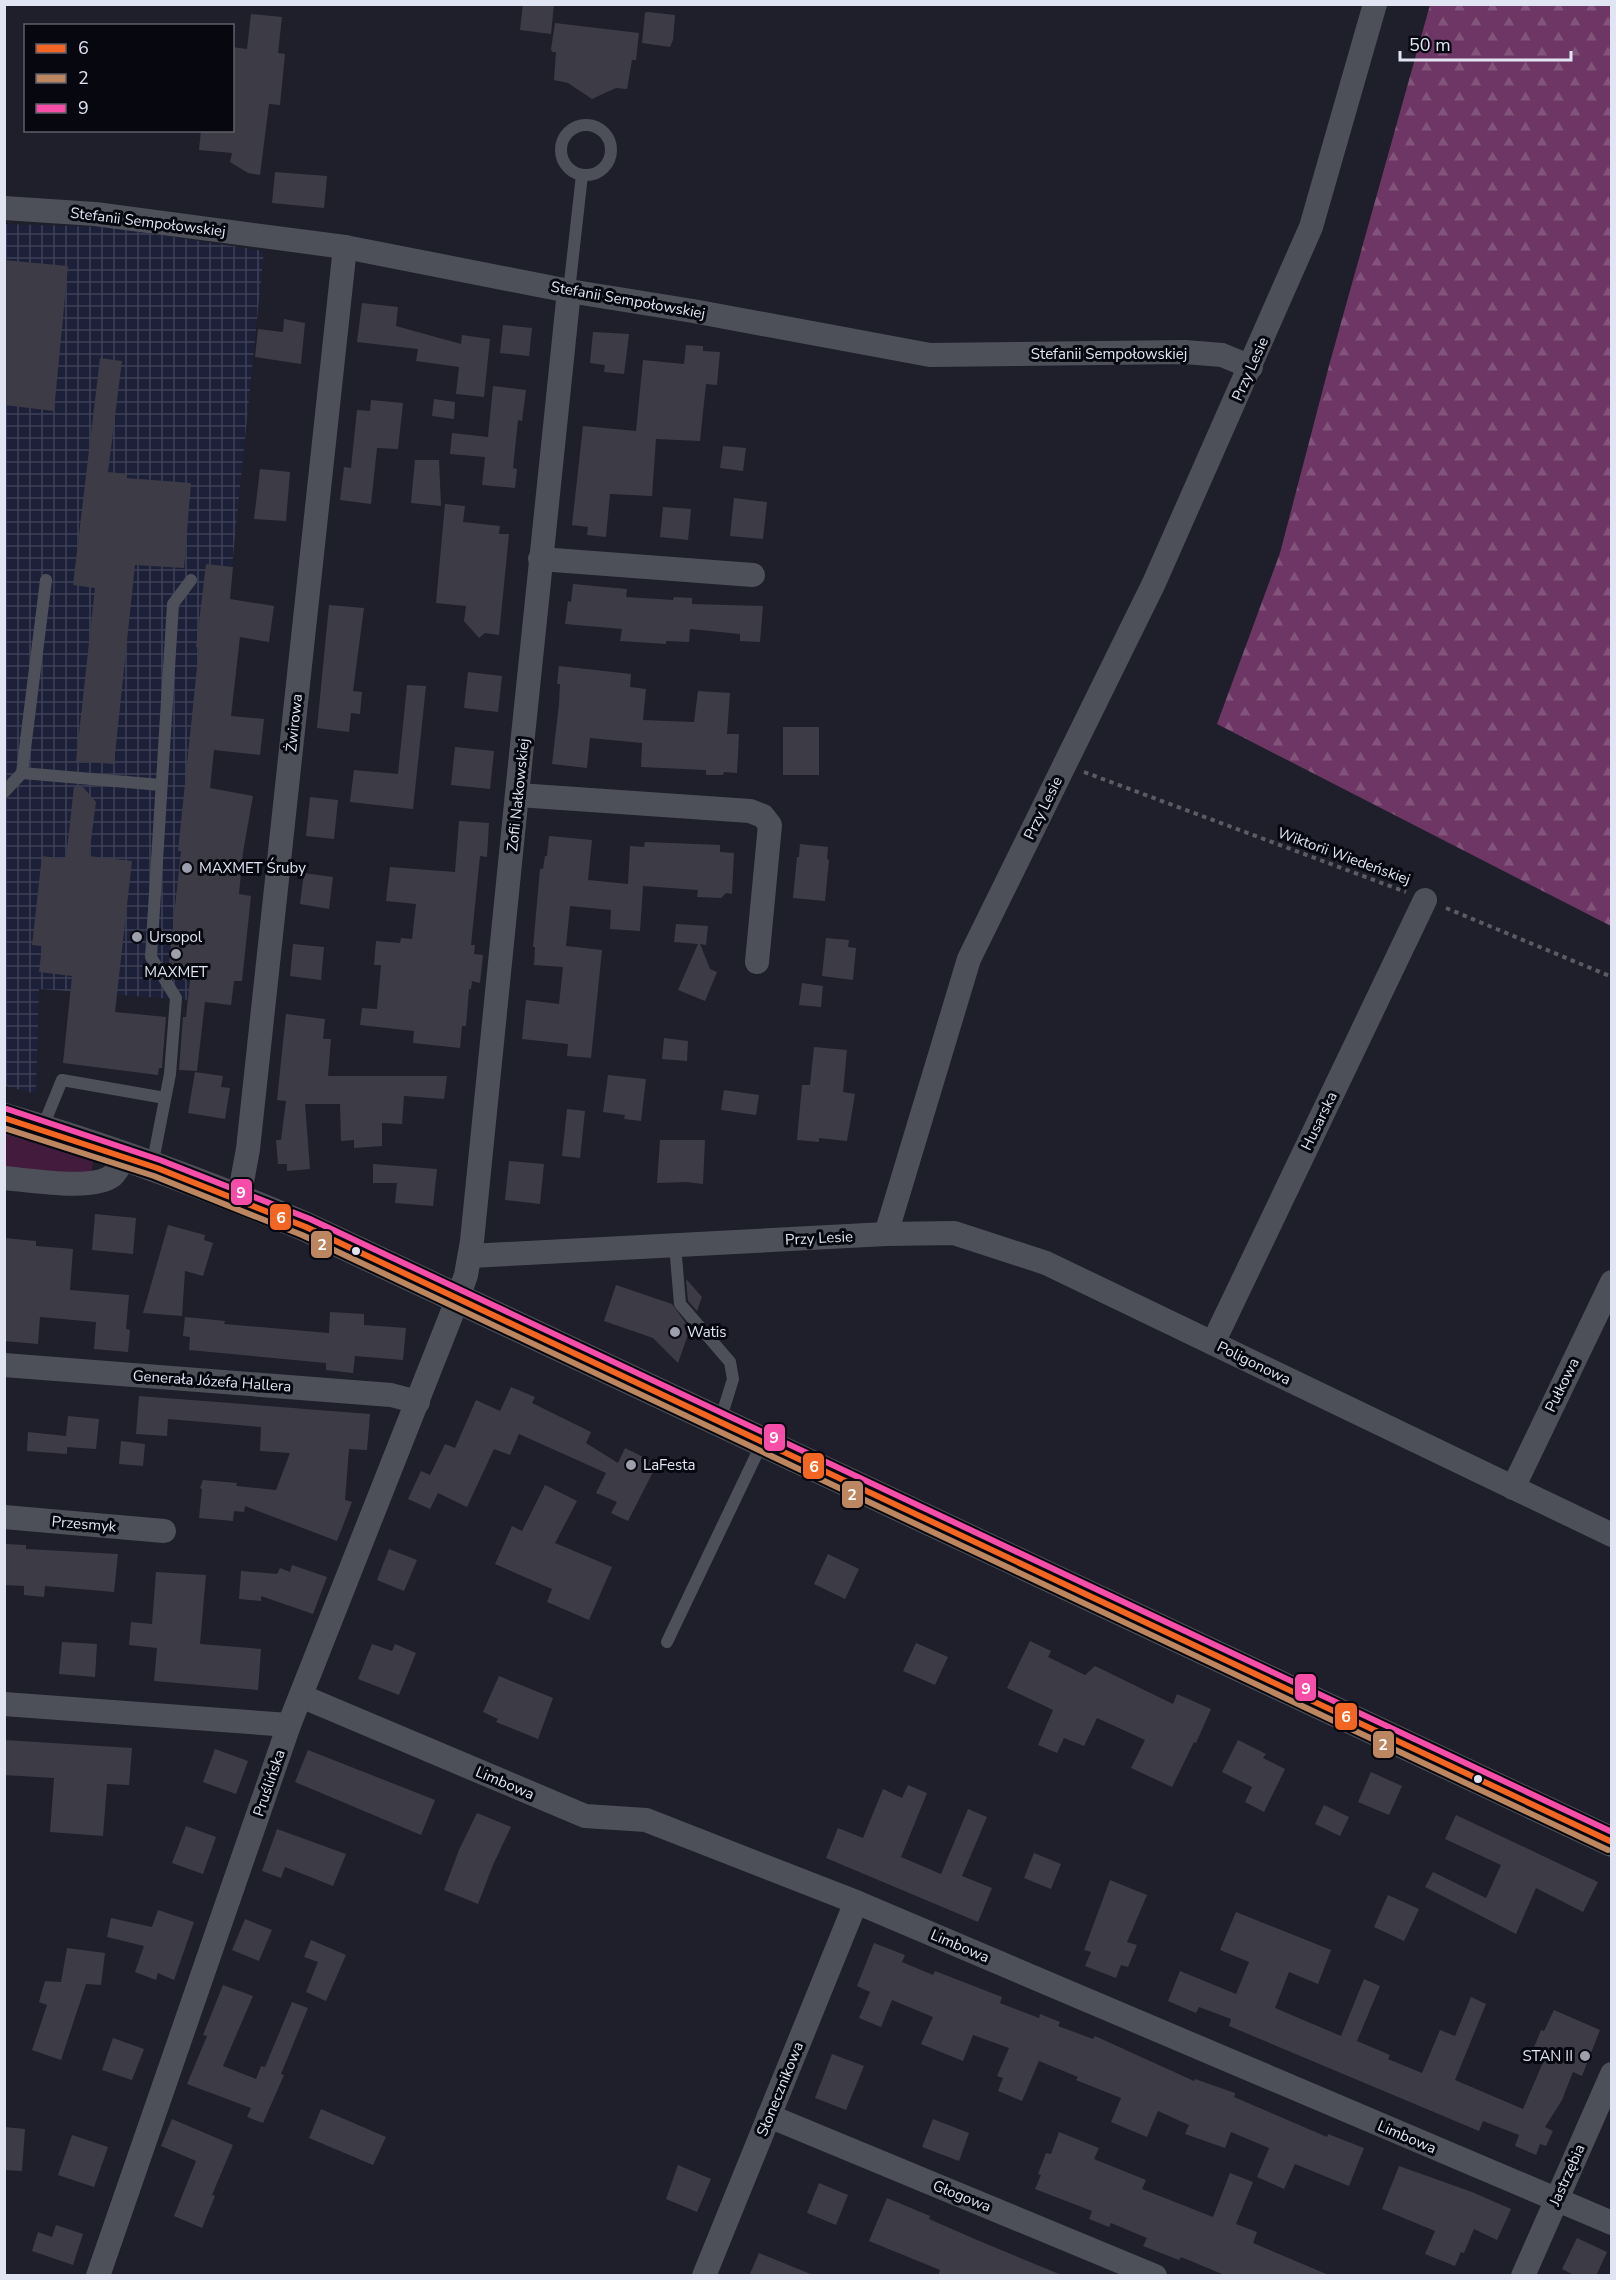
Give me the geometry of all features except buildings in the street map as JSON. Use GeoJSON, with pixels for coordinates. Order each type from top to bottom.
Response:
{"type":"FeatureCollection","features":[{"type":"Feature","properties":{"kind":"street","name":"Przy Lesie"},"geometry":{"type":"LineString","coordinates":[[470,1256],[886,1234],[969,959],[1154,583],[1311,227],[1375,4]]}},
{"type":"Feature","properties":{"kind":"street","name":"Stefanii Sempołowskiej"},"geometry":{"type":"LineString","coordinates":[[4,208],[95,214],[345,247],[569,291],[693,311],[930,355],[1185,352],[1221,355],[1251,367]]}},
{"type":"Feature","properties":{"kind":"street","name":"Żwirowa"},"geometry":{"type":"LineString","coordinates":[[239,1198],[249,1137],[345,247]]}},
{"type":"Feature","properties":{"kind":"street","name":"Zofii Nałkowskiej"},"geometry":{"type":"LineString","coordinates":[[458,1298],[470,1256],[569,291]]}},
{"type":"Feature","properties":{"kind":"street"},"geometry":{"type":"LineString","coordinates":[[540,559],[753,575]]}},
{"type":"Feature","properties":{"kind":"street"},"geometry":{"type":"LineString","coordinates":[[518,795],[750,811],[763,816],[770,825],[757,962]]}},
{"type":"Feature","properties":{"kind":"street","name":"Husarska"},"geometry":{"type":"LineString","coordinates":[[1213,1343],[1425,900]]}},
{"type":"Feature","properties":{"kind":"street"},"geometry":{"type":"LineString","coordinates":[[4,1118],[125,1156],[239,1198],[306,1227],[1611,1842]]}},
{"type":"Feature","properties":{"kind":"street"},"geometry":{"type":"LineString","coordinates":[[4,1178],[88,1184],[104,1181],[114,1174],[125,1156]]}},
{"type":"Feature","properties":{"kind":"street","name":"Poligonowa"},"geometry":{"type":"LineString","coordinates":[[886,1234],[954,1233],[1036,1260],[1611,1535]]}},
{"type":"Feature","properties":{"kind":"street","name":"Pułkowa"},"geometry":{"type":"LineString","coordinates":[[1513,1488],[1611,1282]]}},
{"type":"Feature","properties":{"kind":"street","name":"Pruślińska"},"geometry":{"type":"LineString","coordinates":[[98,2276],[289,1725],[458,1298]]}},
{"type":"Feature","properties":{"kind":"street","name":"Generała Józefa Hallera"},"geometry":{"type":"LineString","coordinates":[[4,1365],[391,1395],[418,1401]]}},
{"type":"Feature","properties":{"kind":"street","name":"Przesmyk"},"geometry":{"type":"LineString","coordinates":[[4,1517],[164,1531]]}},
{"type":"Feature","properties":{"kind":"street","name":"Limbowa"},"geometry":{"type":"LineString","coordinates":[[301,1696],[585,1816],[646,1820],[856,1902],[1611,2223]]}},
{"type":"Feature","properties":{"kind":"street"},"geometry":{"type":"LineString","coordinates":[[4,1704],[289,1725]]}},
{"type":"Feature","properties":{"kind":"street","name":"Słonecznikowa"},"geometry":{"type":"LineString","coordinates":[[704,2276],[856,1902]]}},
{"type":"Feature","properties":{"kind":"street","name":"Jastrzębia"},"geometry":{"type":"LineString","coordinates":[[1523,2276],[1611,2074]]}},
{"type":"Feature","properties":{"kind":"street","name":"Głogowa"},"geometry":{"type":"LineString","coordinates":[[769,2116],[1155,2276]]}},
{"type":"Feature","properties":{"kind":"lane"},"geometry":{"type":"LineString","coordinates":[[578,126],[594,126],[606,136],[610,143],[610,159],[599,172],[582,175],[567,167],[562,160],[561,143],[571,130],[578,126]]}},
{"type":"Feature","properties":{"kind":"lane"},"geometry":{"type":"LineString","coordinates":[[569,291],[582,175]]}},
{"type":"Feature","properties":{"kind":"lane"},"geometry":{"type":"LineString","coordinates":[[4,792],[22,773],[46,580]]}},
{"type":"Feature","properties":{"kind":"lane"},"geometry":{"type":"LineString","coordinates":[[152,1166],[170,1074],[176,999],[151,957],[172,604],[191,580]]}},
{"type":"Feature","properties":{"kind":"lane"},"geometry":{"type":"LineString","coordinates":[[22,773],[161,785]]}},
{"type":"Feature","properties":{"kind":"lane"},"geometry":{"type":"LineString","coordinates":[[42,1129],[62,1080],[165,1098]]}},
{"type":"Feature","properties":{"kind":"lane"},"geometry":{"type":"LineString","coordinates":[[675,1245],[680,1304],[730,1362],[733,1379],[720,1421]]}},
{"type":"Feature","properties":{"kind":"lane"},"geometry":{"type":"LineString","coordinates":[[667,1642],[763,1441]]}},
{"type":"Feature","properties":{"kind":"path","name":"Wiktorii Wiedeńskiej"},"geometry":{"type":"LineString","coordinates":[[1064,765],[1425,900],[1611,977]]}},
{"type":"Feature","properties":{"kind":"shaded area"},"geometry":{"type":"Polygon","coordinates":[[[5,224],[109,227],[264,251],[188,1000],[39,989],[36,1094],[5,1086],[5,224]]]}},
{"type":"Feature","properties":{"kind":"shaded area"},"geometry":{"type":"Polygon","coordinates":[[[4,1132],[93,1161],[92,1171],[86,1174],[5,1168],[4,1132]]]}},
{"type":"Feature","properties":{"kind":"green space"},"geometry":{"type":"Polygon","coordinates":[[[1430,5],[1611,5],[1611,926],[1217,724],[1280,553],[1330,362],[1430,5]]]}},
{"type":"Feature","properties":{"kind":"transit line","name":"9"},"geometry":{"type":"LineString","coordinates":[[7,1109],[160,1160],[310,1219],[1612,1832]]}},
{"type":"Feature","properties":{"kind":"transit line","name":"6"},"geometry":{"type":"LineString","coordinates":[[4,1118],[157,1168],[306,1227],[1612,1842]]}},
{"type":"Feature","properties":{"kind":"transit line","name":"2"},"geometry":{"type":"LineString","coordinates":[[4,1128],[154,1176],[302,1235],[1608,1850]]}},
{"type":"Feature","properties":{"kind":"place","name":"MAXMET Śruby"},"geometry":{"type":"Point","coordinates":[187,868]}},
{"type":"Feature","properties":{"kind":"place","name":"Ursopol"},"geometry":{"type":"Point","coordinates":[137,937]}},
{"type":"Feature","properties":{"kind":"place","name":"MAXMET"},"geometry":{"type":"Point","coordinates":[176,954]}},
{"type":"Feature","properties":{"kind":"place","name":"Watis"},"geometry":{"type":"Point","coordinates":[675,1332]}},
{"type":"Feature","properties":{"kind":"place","name":"LaFesta"},"geometry":{"type":"Point","coordinates":[631,1465]}},
{"type":"Feature","properties":{"kind":"place","name":"STAN II"},"geometry":{"type":"Point","coordinates":[1585,2056]}}]}
